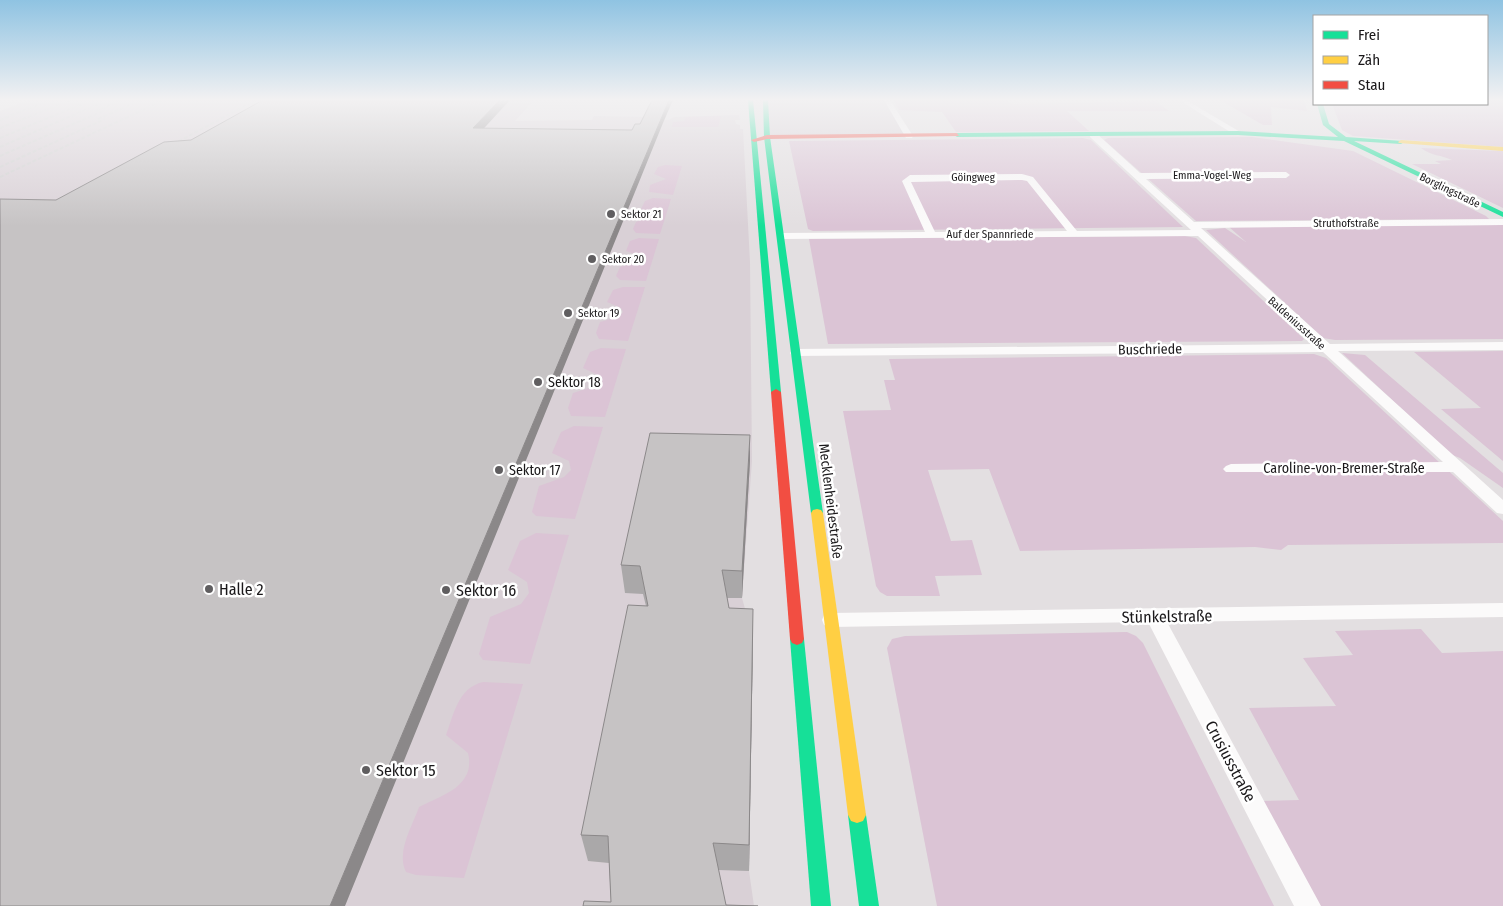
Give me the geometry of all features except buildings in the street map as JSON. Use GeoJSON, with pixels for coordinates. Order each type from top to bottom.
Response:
{"type":"FeatureCollection","features":[{"type":"Feature","properties":{"kind":"main road"},"geometry":{"type":"LineString","coordinates":[[754,142],[794,619],[821,906]]}},
{"type":"Feature","properties":{"kind":"main road","name":"Mecklenheidestraße"},"geometry":{"type":"LineString","coordinates":[[769,142],[869,906]]}},
{"type":"Feature","properties":{"kind":"main road","name":"Borglingstraße"},"geometry":{"type":"LineString","coordinates":[[1352,142],[1503,215]]}},
{"type":"Feature","properties":{"kind":"main road"},"geometry":{"type":"LineString","coordinates":[[1405,142],[1503,149]]}},
{"type":"Feature","properties":{"kind":"street","name":"Baldeniusstraße"},"geometry":{"type":"LineString","coordinates":[[1101,142],[1198,233],[1503,509]]}},
{"type":"Feature","properties":{"kind":"street","name":"Emma-Vogel-Weg"},"geometry":{"type":"LineString","coordinates":[[1137,176],[1286,175]]}},
{"type":"Feature","properties":{"kind":"street","name":"Göingweg"},"geometry":{"type":"LineString","coordinates":[[931,234],[906,181],[910,178],[1022,177],[1030,179],[1074,234]]}},
{"type":"Feature","properties":{"kind":"street","name":"Struthofstraße"},"geometry":{"type":"LineString","coordinates":[[1189,224],[1503,222]]}},
{"type":"Feature","properties":{"kind":"street","name":"Auf der Spannriede"},"geometry":{"type":"LineString","coordinates":[[782,236],[1198,233]]}},
{"type":"Feature","properties":{"kind":"street","name":"Buschriede"},"geometry":{"type":"LineString","coordinates":[[796,353],[1503,346]]}},
{"type":"Feature","properties":{"kind":"street","name":"Caroline-von-Bremer-Straße"},"geometry":{"type":"LineString","coordinates":[[1231,469],[1457,467]]}},
{"type":"Feature","properties":{"kind":"street","name":"Stünkelstraße"},"geometry":{"type":"LineString","coordinates":[[831,620],[1030,616],[1155,617],[1503,610]]}},
{"type":"Feature","properties":{"kind":"street","name":"Crusiusstraße"},"geometry":{"type":"LineString","coordinates":[[1155,617],[1308,906]]}},
{"type":"Feature","properties":{"kind":"shaded area"},"geometry":{"type":"Polygon","coordinates":[[[0,142],[744,142],[750,262],[752,461],[742,598],[753,637],[749,871],[754,906],[0,906],[0,142]]]}},
{"type":"Feature","properties":{"kind":"shaded area"},"geometry":{"type":"Polygon","coordinates":[[[789,142],[1093,142],[1183,227],[813,231],[808,229],[789,142]]]}},
{"type":"Feature","properties":{"kind":"shaded area"},"geometry":{"type":"Polygon","coordinates":[[[1107,142],[1290,142],[1353,151],[1489,219],[1196,221],[1107,142]]]}},
{"type":"Feature","properties":{"kind":"shaded area"},"geometry":{"type":"Polygon","coordinates":[[[1439,142],[1503,142],[1503,147],[1439,142]]]}},
{"type":"Feature","properties":{"kind":"shaded area"},"geometry":{"type":"Polygon","coordinates":[[[1421,148],[1503,151],[1503,208],[1412,164],[1441,164],[1435,161],[1452,160],[1429,153],[1421,148]]]}},
{"type":"Feature","properties":{"kind":"shaded area"},"geometry":{"type":"Polygon","coordinates":[[[665,165],[682,166],[673,195],[649,192],[650,185],[666,179],[654,174],[658,167],[665,165]]]}},
{"type":"Feature","properties":{"kind":"shaded area"},"geometry":{"type":"Polygon","coordinates":[[[653,198],[671,199],[660,234],[636,233],[633,229],[636,222],[654,215],[652,212],[641,209],[645,201],[653,198]]]}},
{"type":"Feature","properties":{"kind":"shaded area"},"geometry":{"type":"Polygon","coordinates":[[[1503,225],[1503,339],[1335,340],[1323,338],[1206,230],[1225,228],[1246,242],[1229,227],[1503,225]]]}},
{"type":"Feature","properties":{"kind":"shaded area"},"geometry":{"type":"Polygon","coordinates":[[[1185,236],[1196,238],[1304,339],[1302,341],[828,344],[809,239],[1185,236]]]}},
{"type":"Feature","properties":{"kind":"shaded area"},"geometry":{"type":"Polygon","coordinates":[[[639,238],[659,239],[646,281],[620,280],[616,276],[620,267],[640,259],[638,255],[626,251],[630,241],[639,238]]]}},
{"type":"Feature","properties":{"kind":"shaded area"},"geometry":{"type":"Polygon","coordinates":[[[623,287],[645,287],[628,341],[599,339],[596,333],[600,322],[618,317],[623,312],[621,308],[607,302],[613,290],[623,287]]]}},
{"type":"Feature","properties":{"kind":"shaded area"},"geometry":{"type":"Polygon","coordinates":[[[601,348],[626,349],[605,417],[571,416],[568,408],[573,393],[595,386],[600,381],[598,375],[583,368],[590,352],[601,348]]]}},
{"type":"Feature","properties":{"kind":"shaded area"},"geometry":{"type":"Polygon","coordinates":[[[1503,351],[1503,461],[1441,409],[1481,408],[1414,352],[1503,351]]]}},
{"type":"Feature","properties":{"kind":"shaded area"},"geometry":{"type":"Polygon","coordinates":[[[1342,353],[1365,355],[1503,473],[1503,488],[1460,458],[1450,454],[1342,353]]]}},
{"type":"Feature","properties":{"kind":"shaded area"},"geometry":{"type":"Polygon","coordinates":[[[1314,354],[1326,358],[1503,521],[1503,543],[1288,545],[1281,550],[1255,547],[1020,551],[989,469],[928,470],[951,541],[972,540],[982,575],[935,576],[940,596],[887,596],[880,592],[876,586],[843,411],[891,410],[884,380],[895,380],[889,359],[1314,354]]]}},
{"type":"Feature","properties":{"kind":"shaded area"},"geometry":{"type":"Polygon","coordinates":[[[574,426],[603,427],[575,519],[536,516],[532,512],[539,486],[564,477],[571,470],[569,461],[552,453],[561,432],[574,426]]]}},
{"type":"Feature","properties":{"kind":"shaded area"},"geometry":{"type":"Polygon","coordinates":[[[536,533],[569,535],[530,664],[483,660],[479,654],[490,617],[521,604],[529,593],[527,582],[508,570],[520,541],[536,533]]]}},
{"type":"Feature","properties":{"kind":"shaded area"},"geometry":{"type":"Polygon","coordinates":[[[1421,629],[1442,653],[1503,651],[1503,906],[1314,906],[1257,801],[1299,800],[1249,708],[1336,706],[1303,658],[1353,655],[1335,631],[1421,629]]]}},
{"type":"Feature","properties":{"kind":"shaded area"},"geometry":{"type":"Polygon","coordinates":[[[1127,632],[1136,636],[1143,643],[1274,906],[937,906],[887,648],[892,639],[905,636],[1127,632]]]}},
{"type":"Feature","properties":{"kind":"shaded area"},"geometry":{"type":"Polygon","coordinates":[[[483,682],[523,684],[464,878],[416,875],[406,872],[403,864],[404,848],[419,807],[456,788],[467,774],[469,764],[468,753],[446,735],[462,696],[475,685],[483,682]]]}},
{"type":"Feature","properties":{"kind":"railway"},"geometry":{"type":"LineString","coordinates":[[0,147],[11,142]]}},
{"type":"Feature","properties":{"kind":"railway"},"geometry":{"type":"LineString","coordinates":[[0,156],[31,142]]}},
{"type":"Feature","properties":{"kind":"railway"},"geometry":{"type":"LineString","coordinates":[[0,167],[54,142]]}},
{"type":"Feature","properties":{"kind":"railway"},"geometry":{"type":"LineString","coordinates":[[0,177],[74,142]]}},
{"type":"Feature","properties":{"kind":"railway"},"geometry":{"type":"LineString","coordinates":[[168,147],[177,142]]}},
{"type":"Feature","properties":{"kind":"traffic: fast"},"geometry":{"type":"LineString","coordinates":[[754,142],[776,392]]}},
{"type":"Feature","properties":{"kind":"traffic: fast"},"geometry":{"type":"LineString","coordinates":[[768,142],[817,513]]}},
{"type":"Feature","properties":{"kind":"traffic: fast"},"geometry":{"type":"LineString","coordinates":[[1352,142],[1503,215]]}},
{"type":"Feature","properties":{"kind":"traffic: fast"},"geometry":{"type":"LineString","coordinates":[[797,639],[821,906]]}},
{"type":"Feature","properties":{"kind":"traffic: fast"},"geometry":{"type":"LineString","coordinates":[[857,815],[869,906]]}},
{"type":"Feature","properties":{"kind":"traffic: slow"},"geometry":{"type":"LineString","coordinates":[[1405,142],[1503,149]]}},
{"type":"Feature","properties":{"kind":"traffic: slow"},"geometry":{"type":"LineString","coordinates":[[817,513],[857,815]]}},
{"type":"Feature","properties":{"kind":"traffic: jam"},"geometry":{"type":"LineString","coordinates":[[776,392],[797,639]]}},
{"type":"Feature","properties":{"kind":"place","name":"Sektor 21"},"geometry":{"type":"Point","coordinates":[611,214]}},
{"type":"Feature","properties":{"kind":"place","name":"Sektor 20"},"geometry":{"type":"Point","coordinates":[592,259]}},
{"type":"Feature","properties":{"kind":"place","name":"Sektor 19"},"geometry":{"type":"Point","coordinates":[568,313]}},
{"type":"Feature","properties":{"kind":"place","name":"Sektor 18"},"geometry":{"type":"Point","coordinates":[538,382]}},
{"type":"Feature","properties":{"kind":"place","name":"Sektor 17"},"geometry":{"type":"Point","coordinates":[499,470]}},
{"type":"Feature","properties":{"kind":"place","name":"Halle 2"},"geometry":{"type":"Point","coordinates":[209,589]}},
{"type":"Feature","properties":{"kind":"place","name":"Sektor 16"},"geometry":{"type":"Point","coordinates":[446,590]}},
{"type":"Feature","properties":{"kind":"place","name":"Sektor 15"},"geometry":{"type":"Point","coordinates":[366,770]}}]}
